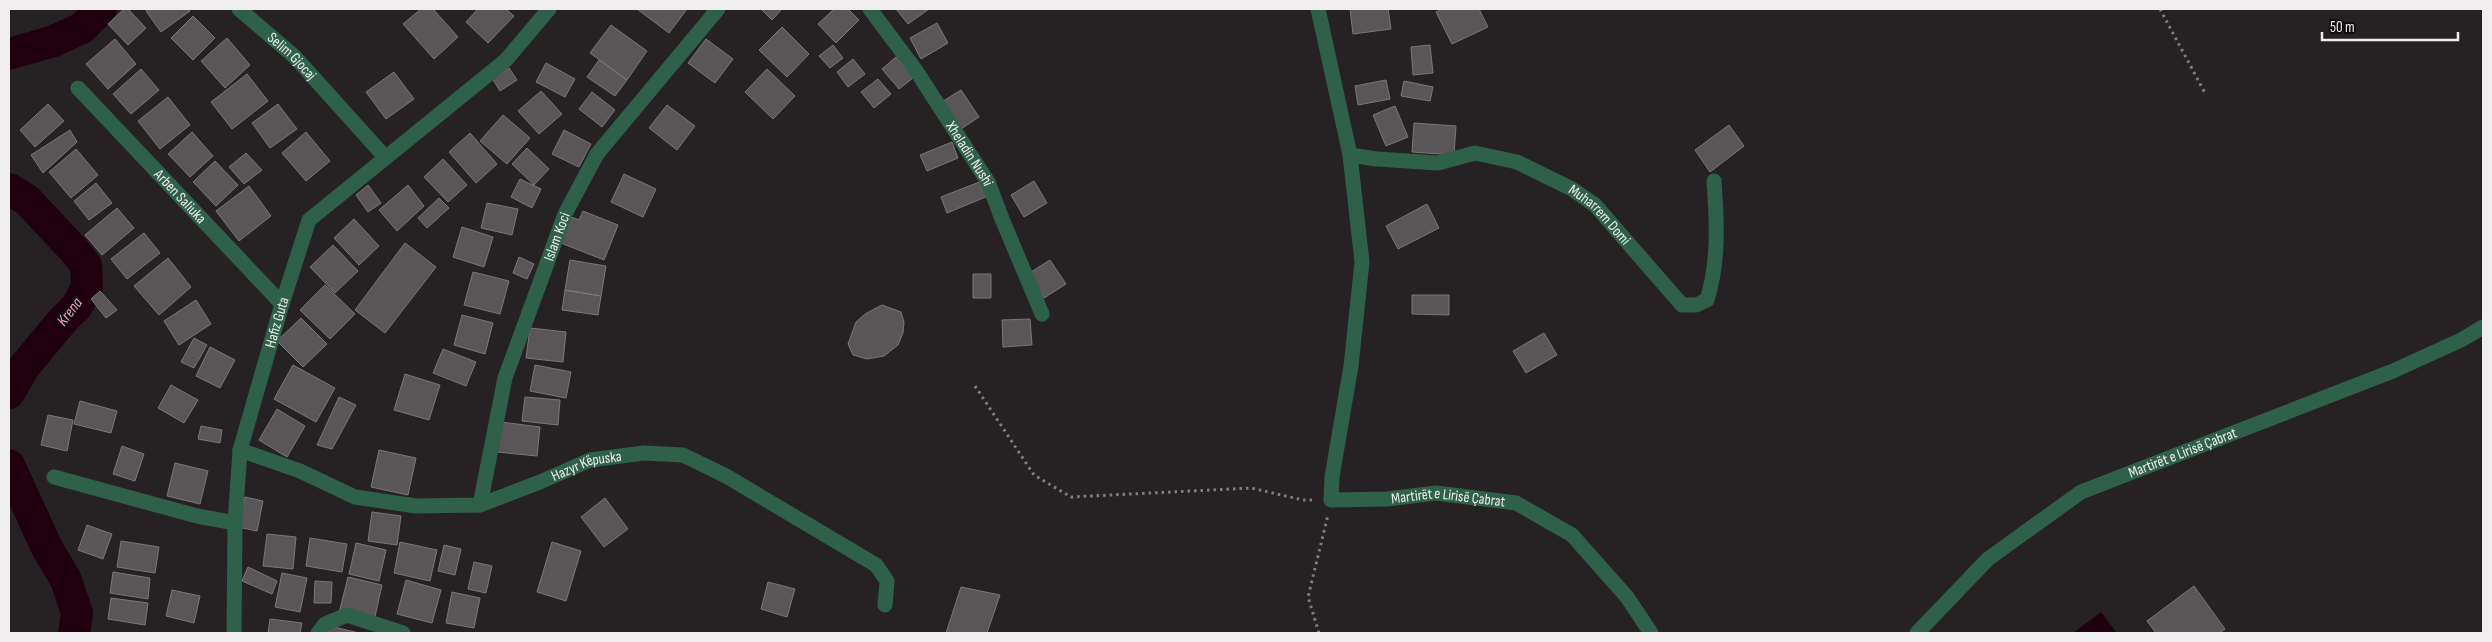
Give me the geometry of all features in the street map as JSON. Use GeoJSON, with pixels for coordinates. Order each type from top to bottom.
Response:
{"type":"FeatureCollection","features":[{"type":"Feature","properties":{"kind":"street","name":"Selim Gjocaj"},"geometry":{"type":"LineString","coordinates":[[239,9],[294,57],[342,107],[385,157]]}},
{"type":"Feature","properties":{"kind":"street","name":"Hafiz Guta"},"geometry":{"type":"LineString","coordinates":[[234,633],[235,523],[240,450],[282,304],[309,220],[506,60],[549,9]]}},
{"type":"Feature","properties":{"kind":"street","name":"Islam Koci"},"geometry":{"type":"LineString","coordinates":[[480,505],[505,378],[565,214],[597,154],[718,9]]}},
{"type":"Feature","properties":{"kind":"street","name":"Xheladin Nushi"},"geometry":{"type":"LineString","coordinates":[[870,9],[917,72],[988,182],[1042,314]]}},
{"type":"Feature","properties":{"kind":"street"},"geometry":{"type":"LineString","coordinates":[[1318,9],[1350,155],[1362,262],[1351,366],[1332,477],[1332,500]]}},
{"type":"Feature","properties":{"kind":"street","name":"Arben Saliuka"},"geometry":{"type":"LineString","coordinates":[[78,88],[282,304]]}},
{"type":"Feature","properties":{"kind":"street","name":"Muharrem Domi"},"geometry":{"type":"LineString","coordinates":[[1350,155],[1438,163],[1475,153],[1517,162],[1572,188],[1595,205],[1682,305],[1696,305],[1707,300],[1714,277],[1717,250],[1714,181]]}},
{"type":"Feature","properties":{"kind":"street","name":"Martirët e Lirisë Çabrat"},"geometry":{"type":"LineString","coordinates":[[1917,633],[1988,559],[2081,492],[2384,375],[2461,340],[2483,327]]}},
{"type":"Feature","properties":{"kind":"street","name":"Hazyr Këpuska"},"geometry":{"type":"LineString","coordinates":[[240,450],[300,471],[355,497],[416,506],[480,505],[590,460],[644,453],[683,456],[726,476],[876,565],[887,581],[886,605]]}},
{"type":"Feature","properties":{"kind":"street"},"geometry":{"type":"LineString","coordinates":[[54,477],[198,516],[235,523]]}},
{"type":"Feature","properties":{"kind":"street","name":"Martirët e Lirisë Çabrat"},"geometry":{"type":"LineString","coordinates":[[1332,500],[1388,499],[1436,493],[1516,502],[1572,536],[1627,597],[1651,633]]}},
{"type":"Feature","properties":{"kind":"street"},"geometry":{"type":"LineString","coordinates":[[318,633],[325,624],[347,615],[403,633]]}},
{"type":"Feature","properties":{"kind":"path"},"geometry":{"type":"LineString","coordinates":[[2160,9],[2205,92]]}},
{"type":"Feature","properties":{"kind":"path"},"geometry":{"type":"LineString","coordinates":[[975,386],[1034,475],[1071,497],[1251,488],[1303,500],[1332,500],[1308,596],[1319,633]]}},
{"type":"Feature","properties":{"kind":"shaded area"},"geometry":{"type":"Polygon","coordinates":[[[2101,612],[2117,633],[2073,633],[2101,612]]]}},
{"type":"Feature","properties":{"kind":"building"},"geometry":{"type":"Polygon","coordinates":[[[124,9],[128,9],[146,28],[128,45],[108,24],[124,9]]]}},
{"type":"Feature","properties":{"kind":"building"},"geometry":{"type":"Polygon","coordinates":[[[149,9],[188,9],[190,11],[161,32],[146,11],[149,9]]]}},
{"type":"Feature","properties":{"kind":"building"},"geometry":{"type":"Polygon","coordinates":[[[421,9],[433,9],[458,37],[434,59],[403,24],[421,9]]]}},
{"type":"Feature","properties":{"kind":"building"},"geometry":{"type":"Polygon","coordinates":[[[478,9],[506,9],[514,16],[488,43],[466,22],[478,9]]]}},
{"type":"Feature","properties":{"kind":"building"},"geometry":{"type":"Polygon","coordinates":[[[637,9],[687,9],[669,33],[637,9]]]}},
{"type":"Feature","properties":{"kind":"building"},"geometry":{"type":"Polygon","coordinates":[[[761,9],[782,9],[772,20],[761,9]]]}},
{"type":"Feature","properties":{"kind":"building"},"geometry":{"type":"Polygon","coordinates":[[[834,9],[848,9],[859,20],[836,43],[818,24],[834,9]]]}},
{"type":"Feature","properties":{"kind":"building"},"geometry":{"type":"Polygon","coordinates":[[[896,9],[929,9],[908,24],[896,9]]]}},
{"type":"Feature","properties":{"kind":"building"},"geometry":{"type":"Polygon","coordinates":[[[1350,9],[1388,9],[1391,29],[1353,34],[1350,9]]]}},
{"type":"Feature","properties":{"kind":"building"},"geometry":{"type":"Polygon","coordinates":[[[1442,9],[1479,9],[1488,27],[1452,44],[1436,12],[1442,9]]]}},
{"type":"Feature","properties":{"kind":"building"},"geometry":{"type":"Polygon","coordinates":[[[193,16],[215,38],[193,60],[171,38],[193,16]]]}},
{"type":"Feature","properties":{"kind":"building"},"geometry":{"type":"Polygon","coordinates":[[[937,23],[948,43],[921,59],[910,38],[937,23]]]}},
{"type":"Feature","properties":{"kind":"building"},"geometry":{"type":"Polygon","coordinates":[[[611,25],[647,51],[627,80],[590,53],[611,25]]]}},
{"type":"Feature","properties":{"kind":"building"},"geometry":{"type":"Polygon","coordinates":[[[782,27],[809,54],[787,77],[759,50],[782,27]]]}},
{"type":"Feature","properties":{"kind":"building"},"geometry":{"type":"Polygon","coordinates":[[[227,38],[250,65],[225,88],[201,61],[227,38]]]}},
{"type":"Feature","properties":{"kind":"building"},"geometry":{"type":"Polygon","coordinates":[[[115,39],[136,64],[108,89],[86,64],[115,39]]]}},
{"type":"Feature","properties":{"kind":"building"},"geometry":{"type":"Polygon","coordinates":[[[706,39],[733,59],[715,83],[688,63],[706,39]]]}},
{"type":"Feature","properties":{"kind":"building"},"geometry":{"type":"Polygon","coordinates":[[[833,45],[843,58],[830,68],[819,56],[833,45]]]}},
{"type":"Feature","properties":{"kind":"building"},"geometry":{"type":"Polygon","coordinates":[[[1430,45],[1433,73],[1413,75],[1411,47],[1430,45]]]}},
{"type":"Feature","properties":{"kind":"building"},"geometry":{"type":"Polygon","coordinates":[[[896,57],[913,78],[899,89],[882,69],[896,57]]]}},
{"type":"Feature","properties":{"kind":"building"},"geometry":{"type":"Polygon","coordinates":[[[853,59],[865,74],[848,87],[837,72],[853,59]]]}},
{"type":"Feature","properties":{"kind":"building"},"geometry":{"type":"Polygon","coordinates":[[[599,60],[627,80],[615,96],[587,77],[599,60]]]}},
{"type":"Feature","properties":{"kind":"building"},"geometry":{"type":"Polygon","coordinates":[[[546,63],[575,79],[565,97],[536,82],[546,63]]]}},
{"type":"Feature","properties":{"kind":"building"},"geometry":{"type":"Polygon","coordinates":[[[509,68],[517,80],[500,91],[492,78],[509,68]]]}},
{"type":"Feature","properties":{"kind":"building"},"geometry":{"type":"Polygon","coordinates":[[[141,69],[159,90],[131,114],[113,94],[141,69]]]}},
{"type":"Feature","properties":{"kind":"building"},"geometry":{"type":"Polygon","coordinates":[[[767,69],[795,96],[773,119],[745,92],[767,69]]]}},
{"type":"Feature","properties":{"kind":"building"},"geometry":{"type":"Polygon","coordinates":[[[394,72],[414,99],[386,119],[366,92],[394,72]]]}},
{"type":"Feature","properties":{"kind":"building"},"geometry":{"type":"Polygon","coordinates":[[[247,74],[268,101],[232,129],[211,102],[247,74]]]}},
{"type":"Feature","properties":{"kind":"building"},"geometry":{"type":"Polygon","coordinates":[[[878,79],[891,94],[874,108],[861,92],[878,79]]]}},
{"type":"Feature","properties":{"kind":"building"},"geometry":{"type":"Polygon","coordinates":[[[1386,80],[1390,99],[1358,105],[1355,86],[1386,80]]]}},
{"type":"Feature","properties":{"kind":"building"},"geometry":{"type":"Polygon","coordinates":[[[1404,81],[1433,87],[1430,101],[1401,96],[1404,81]]]}},
{"type":"Feature","properties":{"kind":"building"},"geometry":{"type":"Polygon","coordinates":[[[961,90],[979,117],[958,131],[940,103],[961,90]]]}},
{"type":"Feature","properties":{"kind":"building"},"geometry":{"type":"Polygon","coordinates":[[[541,91],[562,114],[539,134],[518,111],[541,91]]]}},
{"type":"Feature","properties":{"kind":"building"},"geometry":{"type":"Polygon","coordinates":[[[592,92],[615,110],[602,127],[579,109],[592,92]]]}},
{"type":"Feature","properties":{"kind":"building"},"geometry":{"type":"Polygon","coordinates":[[[168,97],[190,125],[160,149],[138,121],[168,97]]]}},
{"type":"Feature","properties":{"kind":"building"},"geometry":{"type":"Polygon","coordinates":[[[48,104],[64,121],[35,147],[20,130],[48,104]]]}},
{"type":"Feature","properties":{"kind":"building"},"geometry":{"type":"Polygon","coordinates":[[[278,104],[297,129],[270,148],[252,123],[278,104]]]}},
{"type":"Feature","properties":{"kind":"building"},"geometry":{"type":"Polygon","coordinates":[[[667,105],[695,126],[677,150],[649,128],[667,105]]]}},
{"type":"Feature","properties":{"kind":"building"},"geometry":{"type":"Polygon","coordinates":[[[1395,106],[1408,137],[1386,146],[1373,115],[1395,106]]]}},
{"type":"Feature","properties":{"kind":"building"},"geometry":{"type":"Polygon","coordinates":[[[503,115],[530,138],[507,164],[480,141],[503,115]]]}},
{"type":"Feature","properties":{"kind":"building"},"geometry":{"type":"Polygon","coordinates":[[[1414,123],[1456,126],[1454,155],[1412,152],[1414,123]]]}},
{"type":"Feature","properties":{"kind":"building"},"geometry":{"type":"Polygon","coordinates":[[[1729,125],[1744,146],[1710,172],[1695,150],[1729,125]]]}},
{"type":"Feature","properties":{"kind":"building"},"geometry":{"type":"Polygon","coordinates":[[[70,130],[77,142],[43,173],[31,155],[70,130]]]}},
{"type":"Feature","properties":{"kind":"building"},"geometry":{"type":"Polygon","coordinates":[[[564,130],[591,144],[579,167],[552,154],[564,130]]]}},
{"type":"Feature","properties":{"kind":"building"},"geometry":{"type":"Polygon","coordinates":[[[192,132],[213,156],[190,177],[168,154],[192,132]]]}},
{"type":"Feature","properties":{"kind":"building"},"geometry":{"type":"Polygon","coordinates":[[[306,132],[330,161],[306,181],[282,153],[306,132]]]}},
{"type":"Feature","properties":{"kind":"building"},"geometry":{"type":"Polygon","coordinates":[[[470,133],[497,164],[476,183],[449,152],[470,133]]]}},
{"type":"Feature","properties":{"kind":"building"},"geometry":{"type":"Polygon","coordinates":[[[952,142],[958,158],[927,171],[920,155],[952,142]]]}},
{"type":"Feature","properties":{"kind":"building"},"geometry":{"type":"Polygon","coordinates":[[[527,148],[549,169],[534,185],[512,164],[527,148]]]}},
{"type":"Feature","properties":{"kind":"building"},"geometry":{"type":"Polygon","coordinates":[[[76,149],[98,175],[71,198],[49,172],[76,149]]]}},
{"type":"Feature","properties":{"kind":"building"},"geometry":{"type":"Polygon","coordinates":[[[246,153],[262,170],[244,184],[229,167],[246,153]]]}},
{"type":"Feature","properties":{"kind":"building"},"geometry":{"type":"Polygon","coordinates":[[[443,159],[467,185],[448,202],[424,177],[443,159]]]}},
{"type":"Feature","properties":{"kind":"building"},"geometry":{"type":"Polygon","coordinates":[[[215,161],[238,185],[216,206],[193,182],[215,161]]]}},
{"type":"Feature","properties":{"kind":"building"},"geometry":{"type":"Polygon","coordinates":[[[624,174],[656,189],[643,217],[611,202],[624,174]]]}},
{"type":"Feature","properties":{"kind":"building"},"geometry":{"type":"Polygon","coordinates":[[[520,179],[541,189],[532,208],[511,197],[520,179]]]}},
{"type":"Feature","properties":{"kind":"building"},"geometry":{"type":"Polygon","coordinates":[[[982,181],[988,196],[947,213],[941,197],[982,181]]]}},
{"type":"Feature","properties":{"kind":"building"},"geometry":{"type":"Polygon","coordinates":[[[1034,181],[1047,203],[1024,217],[1011,195],[1034,181]]]}},
{"type":"Feature","properties":{"kind":"building"},"geometry":{"type":"Polygon","coordinates":[[[96,183],[112,203],[89,220],[74,201],[96,183]]]}},
{"type":"Feature","properties":{"kind":"building"},"geometry":{"type":"Polygon","coordinates":[[[368,185],[381,203],[368,212],[356,195],[368,185]]]}},
{"type":"Feature","properties":{"kind":"building"},"geometry":{"type":"Polygon","coordinates":[[[408,185],[424,206],[397,231],[379,210],[408,185]]]}},
{"type":"Feature","properties":{"kind":"building"},"geometry":{"type":"Polygon","coordinates":[[[249,186],[271,216],[239,241],[216,211],[249,186]]]}},
{"type":"Feature","properties":{"kind":"building"},"geometry":{"type":"Polygon","coordinates":[[[439,198],[449,208],[427,228],[418,218],[439,198]]]}},
{"type":"Feature","properties":{"kind":"building"},"geometry":{"type":"Polygon","coordinates":[[[487,203],[518,209],[512,235],[481,228],[487,203]]]}},
{"type":"Feature","properties":{"kind":"building"},"geometry":{"type":"Polygon","coordinates":[[[1427,204],[1439,228],[1398,249],[1386,226],[1427,204]]]}},
{"type":"Feature","properties":{"kind":"building"},"geometry":{"type":"Polygon","coordinates":[[[117,208],[134,228],[102,255],[85,235],[117,208]]]}},
{"type":"Feature","properties":{"kind":"building"},"geometry":{"type":"Polygon","coordinates":[[[583,211],[618,225],[604,260],[561,243],[571,217],[579,220],[583,211]]]}},
{"type":"Feature","properties":{"kind":"building"},"geometry":{"type":"Polygon","coordinates":[[[354,219],[379,246],[359,265],[334,238],[354,219]]]}},
{"type":"Feature","properties":{"kind":"building"},"geometry":{"type":"Polygon","coordinates":[[[462,227],[493,237],[484,267],[453,257],[462,227]]]}},
{"type":"Feature","properties":{"kind":"building"},"geometry":{"type":"Polygon","coordinates":[[[144,233],[160,253],[127,279],[111,259],[144,233]]]}},
{"type":"Feature","properties":{"kind":"building"},"geometry":{"type":"Polygon","coordinates":[[[405,243],[436,267],[385,333],[355,310],[405,243]]]}},
{"type":"Feature","properties":{"kind":"building"},"geometry":{"type":"Polygon","coordinates":[[[333,245],[358,271],[335,293],[310,267],[333,245]]]}},
{"type":"Feature","properties":{"kind":"building"},"geometry":{"type":"Polygon","coordinates":[[[519,257],[534,264],[527,279],[513,273],[519,257]]]}},
{"type":"Feature","properties":{"kind":"building"},"geometry":{"type":"Polygon","coordinates":[[[168,258],[191,287],[159,315],[134,286],[168,258]]]}},
{"type":"Feature","properties":{"kind":"building"},"geometry":{"type":"Polygon","coordinates":[[[570,260],[606,266],[601,296],[565,290],[570,260]]]}},
{"type":"Feature","properties":{"kind":"building"},"geometry":{"type":"Polygon","coordinates":[[[1050,260],[1066,284],[1044,298],[1028,274],[1050,260]]]}},
{"type":"Feature","properties":{"kind":"building"},"geometry":{"type":"Polygon","coordinates":[[[473,272],[509,281],[500,314],[464,305],[473,272]]]}},
{"type":"Feature","properties":{"kind":"building"},"geometry":{"type":"Polygon","coordinates":[[[973,274],[991,274],[991,298],[973,298],[973,274]]]}},
{"type":"Feature","properties":{"kind":"building"},"geometry":{"type":"Polygon","coordinates":[[[325,285],[355,314],[330,339],[300,310],[325,285]]]}},
{"type":"Feature","properties":{"kind":"building"},"geometry":{"type":"Polygon","coordinates":[[[565,290],[601,296],[598,315],[562,310],[565,290]]]}},
{"type":"Feature","properties":{"kind":"building"},"geometry":{"type":"Polygon","coordinates":[[[100,291],[117,310],[106,318],[91,299],[100,291]]]}},
{"type":"Feature","properties":{"kind":"building"},"geometry":{"type":"Polygon","coordinates":[[[1412,295],[1449,295],[1449,315],[1412,314],[1412,295]]]}},
{"type":"Feature","properties":{"kind":"building"},"geometry":{"type":"Polygon","coordinates":[[[196,300],[211,324],[179,345],[164,321],[196,300]]]}},
{"type":"Feature","properties":{"kind":"building"},"geometry":{"type":"Polygon","coordinates":[[[882,305],[901,312],[904,322],[903,333],[898,345],[884,356],[867,359],[853,355],[848,344],[856,322],[865,314],[882,305]]]}},
{"type":"Feature","properties":{"kind":"building"},"geometry":{"type":"Polygon","coordinates":[[[462,315],[493,323],[485,354],[454,345],[462,315]]]}},
{"type":"Feature","properties":{"kind":"building"},"geometry":{"type":"Polygon","coordinates":[[[301,318],[327,344],[303,367],[277,341],[301,318]]]}},
{"type":"Feature","properties":{"kind":"building"},"geometry":{"type":"Polygon","coordinates":[[[1030,319],[1032,345],[1003,347],[1002,320],[1030,319]]]}},
{"type":"Feature","properties":{"kind":"building"},"geometry":{"type":"Polygon","coordinates":[[[530,328],[566,332],[563,362],[526,358],[530,328]]]}},
{"type":"Feature","properties":{"kind":"building"},"geometry":{"type":"Polygon","coordinates":[[[1544,333],[1557,355],[1526,373],[1513,351],[1544,333]]]}},
{"type":"Feature","properties":{"kind":"building"},"geometry":{"type":"Polygon","coordinates":[[[194,338],[207,345],[194,368],[181,362],[194,338]]]}},
{"type":"Feature","properties":{"kind":"building"},"geometry":{"type":"Polygon","coordinates":[[[210,347],[235,360],[220,388],[196,376],[210,347]]]}},
{"type":"Feature","properties":{"kind":"building"},"geometry":{"type":"Polygon","coordinates":[[[443,349],[476,362],[466,386],[433,373],[443,349]]]}},
{"type":"Feature","properties":{"kind":"building"},"geometry":{"type":"Polygon","coordinates":[[[293,365],[335,388],[316,422],[274,399],[293,365]]]}},
{"type":"Feature","properties":{"kind":"building"},"geometry":{"type":"Polygon","coordinates":[[[535,365],[571,372],[566,398],[530,391],[535,365]]]}},
{"type":"Feature","properties":{"kind":"building"},"geometry":{"type":"Polygon","coordinates":[[[405,374],[440,385],[429,420],[394,410],[405,374]]]}},
{"type":"Feature","properties":{"kind":"building"},"geometry":{"type":"Polygon","coordinates":[[[171,385],[198,400],[184,423],[158,408],[171,385]]]}},
{"type":"Feature","properties":{"kind":"building"},"geometry":{"type":"Polygon","coordinates":[[[339,397],[356,405],[332,449],[317,445],[339,397]]]}},
{"type":"Feature","properties":{"kind":"building"},"geometry":{"type":"Polygon","coordinates":[[[525,397],[560,400],[558,425],[522,421],[525,397]]]}},
{"type":"Feature","properties":{"kind":"building"},"geometry":{"type":"Polygon","coordinates":[[[80,401],[117,411],[111,433],[74,424],[80,401]]]}},
{"type":"Feature","properties":{"kind":"building"},"geometry":{"type":"Polygon","coordinates":[[[277,409],[305,426],[287,457],[259,440],[277,409]]]}},
{"type":"Feature","properties":{"kind":"building"},"geometry":{"type":"Polygon","coordinates":[[[48,415],[73,420],[67,451],[41,445],[48,415]]]}},
{"type":"Feature","properties":{"kind":"building"},"geometry":{"type":"Polygon","coordinates":[[[501,422],[540,427],[537,456],[497,452],[501,422]]]}},
{"type":"Feature","properties":{"kind":"building"},"geometry":{"type":"Polygon","coordinates":[[[201,426],[222,430],[220,443],[198,439],[201,426]]]}},
{"type":"Feature","properties":{"kind":"building"},"geometry":{"type":"Polygon","coordinates":[[[122,446],[144,454],[135,481],[113,474],[122,446]]]}},
{"type":"Feature","properties":{"kind":"building"},"geometry":{"type":"Polygon","coordinates":[[[379,450],[416,458],[408,495],[371,487],[379,450]]]}},
{"type":"Feature","properties":{"kind":"building"},"geometry":{"type":"Polygon","coordinates":[[[175,463],[208,471],[200,504],[167,496],[175,463]]]}},
{"type":"Feature","properties":{"kind":"building"},"geometry":{"type":"Polygon","coordinates":[[[245,497],[263,501],[257,531],[238,527],[245,497]]]}},
{"type":"Feature","properties":{"kind":"building"},"geometry":{"type":"Polygon","coordinates":[[[605,498],[628,529],[604,547],[581,517],[605,498]]]}},
{"type":"Feature","properties":{"kind":"building"},"geometry":{"type":"Polygon","coordinates":[[[372,512],[401,516],[397,545],[368,541],[372,512]]]}},
{"type":"Feature","properties":{"kind":"building"},"geometry":{"type":"Polygon","coordinates":[[[87,525],[112,534],[103,559],[78,550],[87,525]]]}},
{"type":"Feature","properties":{"kind":"building"},"geometry":{"type":"Polygon","coordinates":[[[267,534],[296,537],[293,569],[263,566],[267,534]]]}},
{"type":"Feature","properties":{"kind":"building"},"geometry":{"type":"Polygon","coordinates":[[[310,538],[347,544],[342,572],[306,566],[310,538]]]}},
{"type":"Feature","properties":{"kind":"building"},"geometry":{"type":"Polygon","coordinates":[[[121,541],[159,547],[155,573],[117,567],[121,541]]]}},
{"type":"Feature","properties":{"kind":"building"},"geometry":{"type":"Polygon","coordinates":[[[400,542],[437,550],[430,581],[394,573],[400,542]]]}},
{"type":"Feature","properties":{"kind":"building"},"geometry":{"type":"Polygon","coordinates":[[[552,542],[581,551],[566,601],[537,592],[552,542]]]}},
{"type":"Feature","properties":{"kind":"building"},"geometry":{"type":"Polygon","coordinates":[[[356,543],[386,550],[379,581],[349,574],[356,543]]]}},
{"type":"Feature","properties":{"kind":"building"},"geometry":{"type":"Polygon","coordinates":[[[444,545],[461,549],[455,575],[438,571],[444,545]]]}},
{"type":"Feature","properties":{"kind":"building"},"geometry":{"type":"Polygon","coordinates":[[[474,562],[492,566],[486,593],[468,589],[474,562]]]}},
{"type":"Feature","properties":{"kind":"building"},"geometry":{"type":"Polygon","coordinates":[[[248,567],[277,581],[272,594],[242,581],[248,567]]]}},
{"type":"Feature","properties":{"kind":"building"},"geometry":{"type":"Polygon","coordinates":[[[113,572],[150,578],[148,599],[110,593],[113,572]]]}},
{"type":"Feature","properties":{"kind":"building"},"geometry":{"type":"Polygon","coordinates":[[[282,573],[307,578],[300,612],[275,607],[282,573]]]}},
{"type":"Feature","properties":{"kind":"building"},"geometry":{"type":"Polygon","coordinates":[[[348,577],[382,585],[374,621],[339,613],[348,577]]]}},
{"type":"Feature","properties":{"kind":"building"},"geometry":{"type":"Polygon","coordinates":[[[406,580],[441,590],[432,623],[397,614],[406,580]]]}},
{"type":"Feature","properties":{"kind":"building"},"geometry":{"type":"Polygon","coordinates":[[[315,581],[332,582],[331,603],[314,603],[315,581]]]}},
{"type":"Feature","properties":{"kind":"building"},"geometry":{"type":"Polygon","coordinates":[[[768,582],[795,589],[787,617],[761,609],[768,582]]]}},
{"type":"Feature","properties":{"kind":"building"},"geometry":{"type":"Polygon","coordinates":[[[2194,586],[2225,629],[2219,633],[2156,633],[2147,621],[2194,586]]]}},
{"type":"Feature","properties":{"kind":"building"},"geometry":{"type":"Polygon","coordinates":[[[961,587],[1000,595],[987,633],[946,633],[961,587]]]}},
{"type":"Feature","properties":{"kind":"building"},"geometry":{"type":"Polygon","coordinates":[[[172,590],[200,596],[194,623],[166,616],[172,590]]]}},
{"type":"Feature","properties":{"kind":"building"},"geometry":{"type":"Polygon","coordinates":[[[452,592],[480,598],[474,628],[446,623],[452,592]]]}},
{"type":"Feature","properties":{"kind":"building"},"geometry":{"type":"Polygon","coordinates":[[[111,598],[148,603],[145,625],[108,619],[111,598]]]}},
{"type":"Feature","properties":{"kind":"building"},"geometry":{"type":"Polygon","coordinates":[[[270,619],[302,623],[300,633],[268,633],[270,619]]]}},
{"type":"Feature","properties":{"kind":"building"},"geometry":{"type":"Polygon","coordinates":[[[330,626],[359,633],[328,633],[330,626]]]}},
{"type":"Feature","properties":{"kind":"waterway","name":"Krena"},"geometry":{"type":"LineString","coordinates":[[9,54],[54,41],[82,28],[101,9]]}},
{"type":"Feature","properties":{"kind":"waterway","name":"Krena"},"geometry":{"type":"LineString","coordinates":[[9,189],[27,200],[86,265],[87,287],[77,306],[24,367],[9,393]]}},
{"type":"Feature","properties":{"kind":"waterway","name":"Krena"},"geometry":{"type":"LineString","coordinates":[[9,465],[47,548],[66,580],[77,613],[74,633]]}}]}
